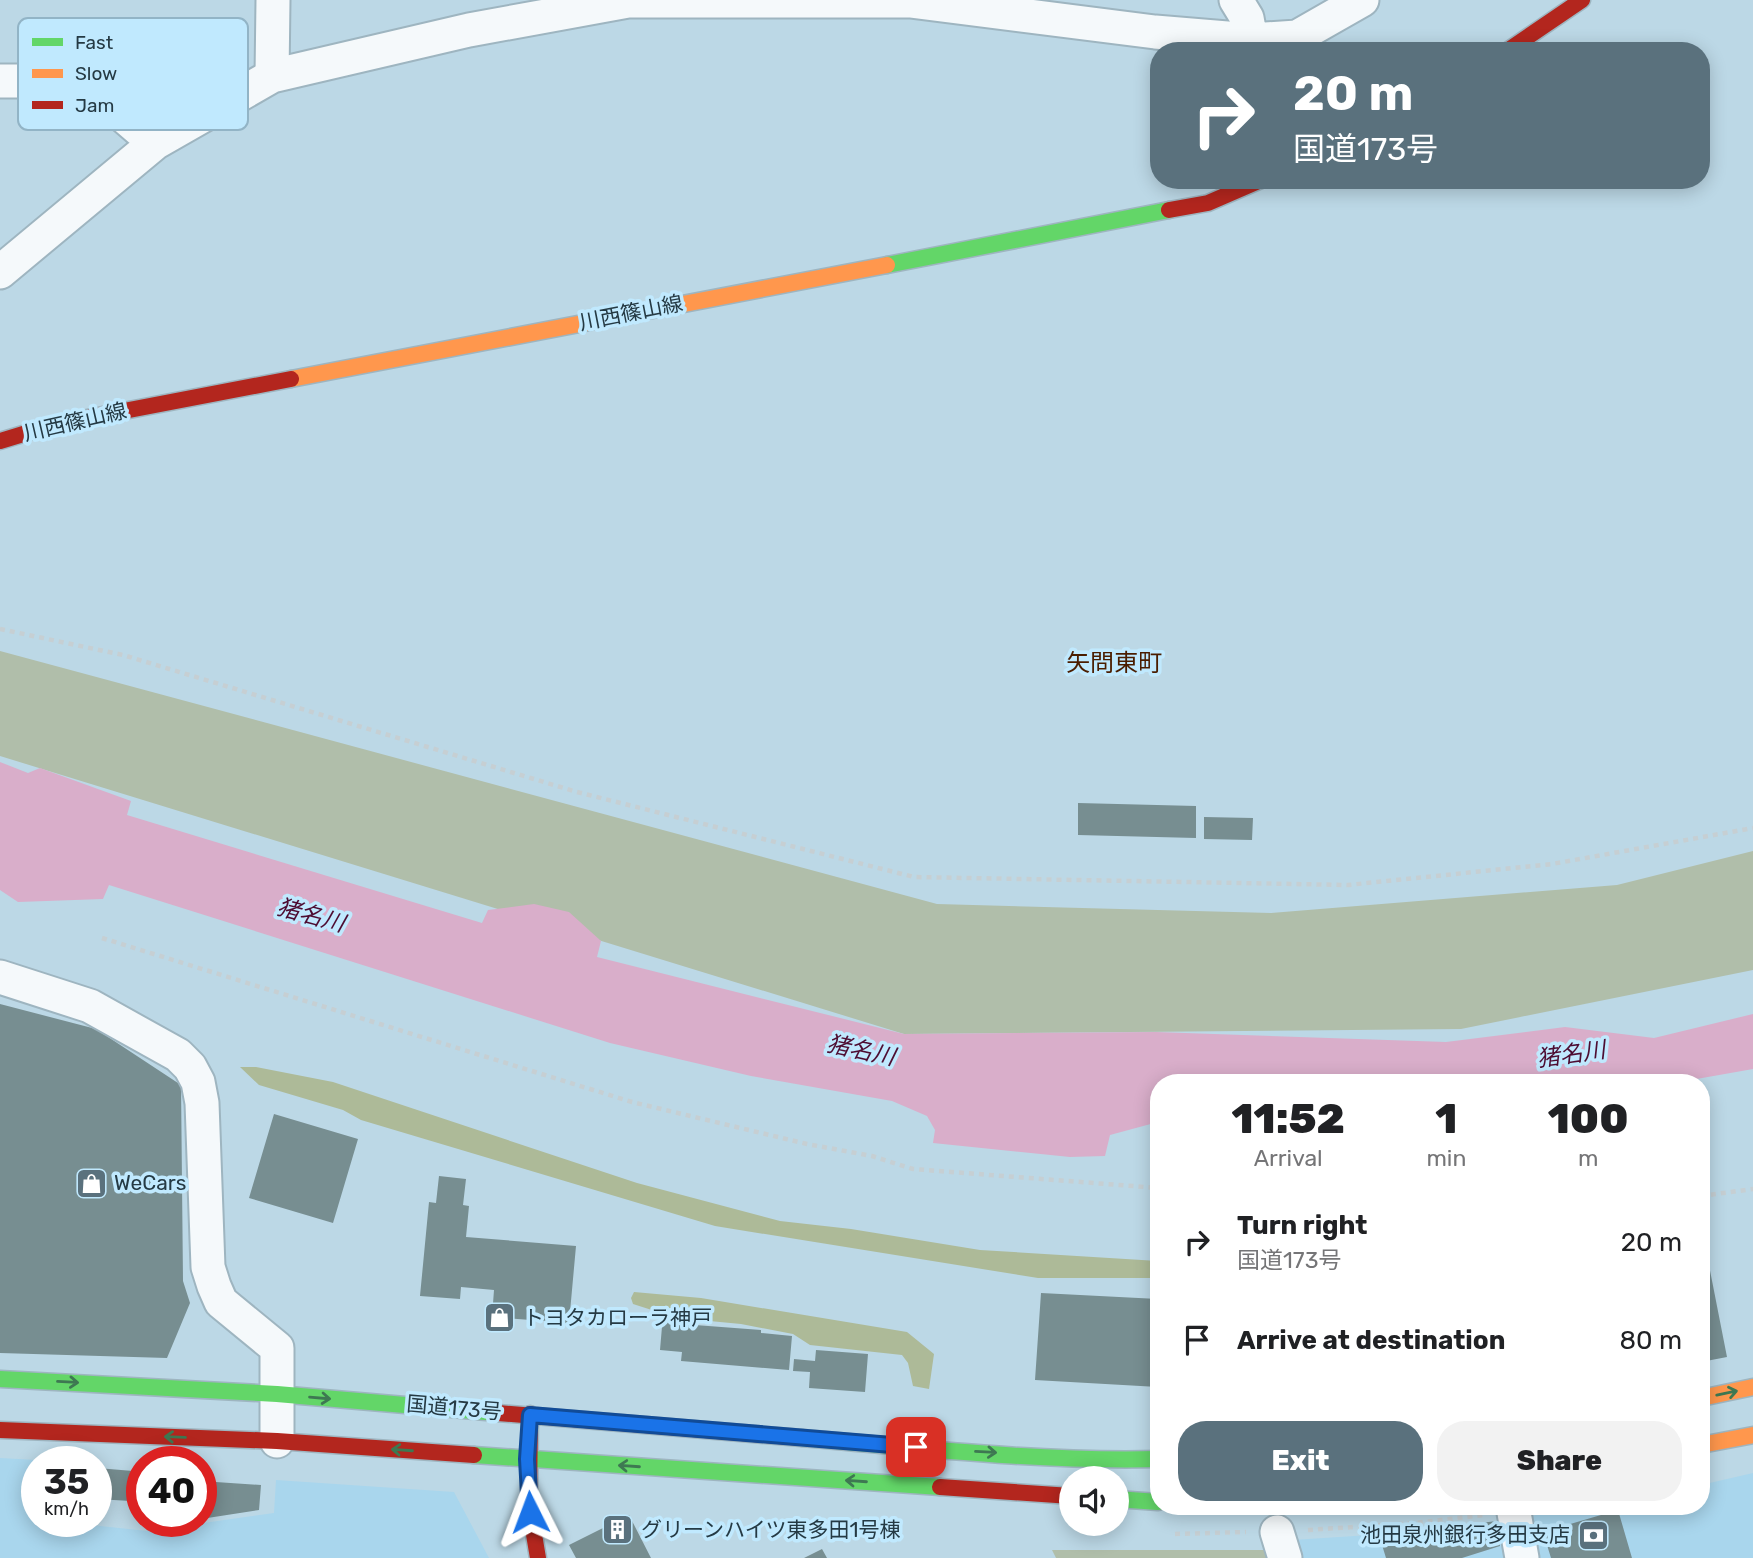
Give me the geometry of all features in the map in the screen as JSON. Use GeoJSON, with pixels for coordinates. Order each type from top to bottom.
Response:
{"type":"FeatureCollection","features":[{"type":"Feature","properties":{"kind":"main road"},"geometry":{"type":"LineString","coordinates":[[1520,42],[1583,0]]}},
{"type":"Feature","properties":{"kind":"main road","name":"川西篠山線"},"geometry":{"type":"LineString","coordinates":[[0,441],[56,424],[1208,203],[1240,189]]}},
{"type":"Feature","properties":{"kind":"main road","name":"国道173号"},"geometry":{"type":"LineString","coordinates":[[0,1379],[277,1394],[943,1450],[1150,1460]]}},
{"type":"Feature","properties":{"kind":"main road"},"geometry":{"type":"LineString","coordinates":[[1710,1396],[1753,1387]]}},
{"type":"Feature","properties":{"kind":"main road"},"geometry":{"type":"LineString","coordinates":[[530,1415],[527,1459],[531,1534],[538,1558]]}},
{"type":"Feature","properties":{"kind":"main road"},"geometry":{"type":"LineString","coordinates":[[0,1430],[277,1441],[1059,1495]]}},
{"type":"Feature","properties":{"kind":"main road"},"geometry":{"type":"LineString","coordinates":[[1710,1443],[1753,1435]]}},
{"type":"Feature","properties":{"kind":"main road"},"geometry":{"type":"LineString","coordinates":[[1129,1500],[1150,1501]]}},
{"type":"Feature","properties":{"kind":"street"},"geometry":{"type":"LineString","coordinates":[[272,76],[273,0]]}},
{"type":"Feature","properties":{"kind":"street"},"geometry":{"type":"LineString","coordinates":[[1236,0],[1247,18],[1251,40]]}},
{"type":"Feature","properties":{"kind":"street"},"geometry":{"type":"LineString","coordinates":[[248,90],[272,76],[469,30],[628,1],[911,1],[1155,32],[1251,40],[1297,37],[1362,0]]}},
{"type":"Feature","properties":{"kind":"street"},"geometry":{"type":"LineString","coordinates":[[0,81],[18,81]]}},
{"type":"Feature","properties":{"kind":"street"},"geometry":{"type":"LineString","coordinates":[[140,130],[155,143]]}},
{"type":"Feature","properties":{"kind":"street"},"geometry":{"type":"LineString","coordinates":[[0,272],[155,143],[178,130]]}},
{"type":"Feature","properties":{"kind":"street"},"geometry":{"type":"LineString","coordinates":[[0,976],[90,1006],[178,1055],[190,1067],[198,1082],[202,1103],[208,1267],[221,1302],[277,1348],[277,1441]]}},
{"type":"Feature","properties":{"kind":"street"},"geometry":{"type":"LineString","coordinates":[[1514,1515],[1522,1558]]}},
{"type":"Feature","properties":{"kind":"path"},"geometry":{"type":"LineString","coordinates":[[0,629],[123,655],[577,792],[914,877],[1348,885],[1552,864],[1753,828]]}},
{"type":"Feature","properties":{"kind":"path"},"geometry":{"type":"LineString","coordinates":[[102,938],[632,1102],[807,1144],[872,1156],[914,1169],[1150,1187]]}},
{"type":"Feature","properties":{"kind":"path"},"geometry":{"type":"LineString","coordinates":[[1710,1195],[1753,1189]]}},
{"type":"Feature","properties":{"kind":"shaded area"},"geometry":{"type":"Polygon","coordinates":[[[0,1458],[21,1459],[21,1537],[112,1537],[112,1527],[126,1529],[126,1537],[217,1537],[217,1521],[274,1513],[276,1480],[454,1492],[489,1558],[0,1558],[0,1458]]]}},
{"type":"Feature","properties":{"kind":"shaded area"},"geometry":{"type":"Polygon","coordinates":[[[1753,1473],[1753,1558],[1268,1558],[1264,1542],[1385,1534],[1537,1515],[1710,1515],[1710,1483],[1753,1473]]]}},
{"type":"Feature","properties":{"kind":"green space"},"geometry":{"type":"Polygon","coordinates":[[[0,651],[937,904],[1271,913],[1617,885],[1753,851],[1753,970],[1461,1029],[904,1034],[0,756],[0,651]]]}},
{"type":"Feature","properties":{"kind":"green space"},"geometry":{"type":"Polygon","coordinates":[[[240,1067],[256,1067],[333,1082],[637,1183],[780,1221],[851,1229],[980,1250],[1150,1261],[1150,1278],[1038,1278],[715,1226],[361,1120],[343,1110],[259,1085],[240,1067]]]}},
{"type":"Feature","properties":{"kind":"green space"},"geometry":{"type":"Polygon","coordinates":[[[634,1292],[701,1298],[907,1332],[934,1354],[929,1389],[913,1386],[908,1363],[902,1355],[810,1345],[793,1334],[741,1324],[699,1320],[697,1315],[658,1312],[633,1304],[631,1298],[634,1292]]]}},
{"type":"Feature","properties":{"kind":"green space"},"geometry":{"type":"Polygon","coordinates":[[[1052,1550],[1266,1550],[1268,1558],[1056,1558],[1052,1550]]]}},
{"type":"Feature","properties":{"kind":"water","name":"猪名川"},"geometry":{"type":"Polygon","coordinates":[[[0,762],[28,773],[40,768],[131,801],[127,815],[482,923],[488,910],[534,904],[569,912],[601,941],[597,957],[904,1034],[1156,1032],[1446,1042],[1565,1027],[1654,1038],[1753,1014],[1753,1069],[1710,1077],[1710,1074],[1150,1074],[1150,1124],[1110,1135],[1105,1156],[1070,1157],[933,1143],[935,1130],[927,1116],[892,1101],[751,1076],[610,1043],[109,885],[103,899],[18,902],[0,890],[0,762]]]}},
{"type":"Feature","properties":{"kind":"building"},"geometry":{"type":"Polygon","coordinates":[[[1078,803],[1196,806],[1196,838],[1078,835],[1078,803]]]}},
{"type":"Feature","properties":{"kind":"building"},"geometry":{"type":"Polygon","coordinates":[[[1204,817],[1253,818],[1252,840],[1204,839],[1204,817]]]}},
{"type":"Feature","properties":{"kind":"building","name":"WeCars"},"geometry":{"type":"Polygon","coordinates":[[[0,1004],[96,1029],[181,1085],[183,1281],[190,1303],[167,1358],[0,1353],[0,1004]]]}},
{"type":"Feature","properties":{"kind":"building"},"geometry":{"type":"Polygon","coordinates":[[[274,1114],[358,1139],[333,1223],[249,1198],[274,1114]]]}},
{"type":"Feature","properties":{"kind":"building"},"geometry":{"type":"Polygon","coordinates":[[[439,1176],[466,1179],[463,1205],[469,1206],[466,1237],[576,1246],[569,1323],[492,1317],[494,1290],[461,1287],[460,1299],[420,1296],[429,1202],[436,1203],[439,1176]]]}},
{"type":"Feature","properties":{"kind":"building"},"geometry":{"type":"Polygon","coordinates":[[[1710,1270],[1727,1357],[1710,1360],[1710,1270]]]}},
{"type":"Feature","properties":{"kind":"building"},"geometry":{"type":"Polygon","coordinates":[[[1041,1293],[1150,1299],[1150,1387],[1035,1380],[1041,1293]]]}},
{"type":"Feature","properties":{"kind":"building"},"geometry":{"type":"Polygon","coordinates":[[[663,1315],[696,1317],[695,1325],[761,1330],[761,1333],[792,1336],[789,1370],[681,1361],[682,1352],[660,1350],[663,1315]]]}},
{"type":"Feature","properties":{"kind":"building"},"geometry":{"type":"Polygon","coordinates":[[[816,1350],[868,1354],[865,1392],[809,1388],[810,1372],[793,1371],[794,1359],[815,1361],[816,1350]]]}},
{"type":"Feature","properties":{"kind":"building"},"geometry":{"type":"Polygon","coordinates":[[[112,1469],[126,1470],[126,1501],[112,1500],[112,1469]]]}},
{"type":"Feature","properties":{"kind":"building"},"geometry":{"type":"Polygon","coordinates":[[[217,1482],[261,1485],[259,1510],[217,1517],[217,1482]]]}},
{"type":"Feature","properties":{"kind":"building","name":"グリーンハイツ東多田1号棟"},"geometry":{"type":"Polygon","coordinates":[[[629,1515],[651,1558],[576,1558],[569,1545],[629,1515]]]}},
{"type":"Feature","properties":{"kind":"building"},"geometry":{"type":"Polygon","coordinates":[[[1601,1515],[1619,1515],[1632,1558],[1551,1558],[1543,1532],[1601,1515]]]}},
{"type":"Feature","properties":{"kind":"building"},"geometry":{"type":"Polygon","coordinates":[[[1497,1521],[1500,1546],[1462,1558],[1386,1558],[1379,1535],[1497,1521]]]}},
{"type":"Feature","properties":{"kind":"building"},"geometry":{"type":"Polygon","coordinates":[[[822,1549],[827,1558],[804,1558],[822,1549]]]}},
{"type":"Feature","properties":{"kind":"traffic: fast"},"geometry":{"type":"LineString","coordinates":[[887,265],[1169,210]]}},
{"type":"Feature","properties":{"kind":"traffic: fast"},"geometry":{"type":"LineString","coordinates":[[0,1379],[277,1394],[498,1413]]}},
{"type":"Feature","properties":{"kind":"traffic: fast"},"geometry":{"type":"LineString","coordinates":[[802,1438],[1025,1456],[1150,1459]]}},
{"type":"Feature","properties":{"kind":"traffic: fast"},"geometry":{"type":"LineString","coordinates":[[474,1455],[940,1487]]}},
{"type":"Feature","properties":{"kind":"traffic: fast"},"geometry":{"type":"LineString","coordinates":[[1129,1500],[1150,1501]]}},
{"type":"Feature","properties":{"kind":"traffic: slow"},"geometry":{"type":"LineString","coordinates":[[291,379],[887,265]]}},
{"type":"Feature","properties":{"kind":"traffic: slow"},"geometry":{"type":"LineString","coordinates":[[1710,1396],[1753,1387]]}},
{"type":"Feature","properties":{"kind":"traffic: slow"},"geometry":{"type":"LineString","coordinates":[[1710,1443],[1753,1435]]}},
{"type":"Feature","properties":{"kind":"traffic: jam"},"geometry":{"type":"LineString","coordinates":[[1520,42],[1582,0]]}},
{"type":"Feature","properties":{"kind":"traffic: jam"},"geometry":{"type":"LineString","coordinates":[[1169,210],[1208,203],[1240,189]]}},
{"type":"Feature","properties":{"kind":"traffic: jam"},"geometry":{"type":"LineString","coordinates":[[0,441],[56,424],[291,379]]}},
{"type":"Feature","properties":{"kind":"traffic: jam"},"geometry":{"type":"LineString","coordinates":[[498,1413],[802,1438]]}},
{"type":"Feature","properties":{"kind":"traffic: jam"},"geometry":{"type":"LineString","coordinates":[[530,1414],[529,1505],[538,1558]]}},
{"type":"Feature","properties":{"kind":"traffic: jam"},"geometry":{"type":"LineString","coordinates":[[0,1430],[277,1441],[474,1455]]}},
{"type":"Feature","properties":{"kind":"traffic: jam"},"geometry":{"type":"LineString","coordinates":[[940,1487],[1059,1495]]}},
{"type":"Feature","properties":{"kind":"place","name":"WeCars"},"geometry":{"type":"Point","coordinates":[91,1183]}},
{"type":"Feature","properties":{"kind":"place","name":"トヨタカローラ神戸"},"geometry":{"type":"Point","coordinates":[500,1318]}},
{"type":"Feature","properties":{"kind":"place","name":"グリーンハイツ東多田1号棟"},"geometry":{"type":"Point","coordinates":[618,1530]}},
{"type":"Feature","properties":{"kind":"place","name":"池田泉州銀行多田支店"},"geometry":{"type":"Point","coordinates":[1593,1535]}},
{"type":"Feature","properties":{"kind":"district","name":"矢問東町"},"geometry":{"type":"Point","coordinates":[1114,663]}},
{"type":"Feature","properties":{"kind":"route"},"geometry":{"type":"LineString","coordinates":[[530,1512],[527,1459],[530,1415],[916,1447]]}}]}
